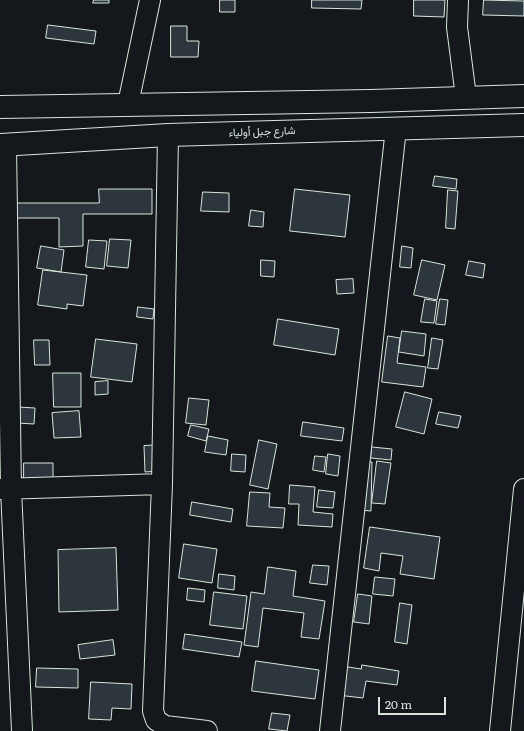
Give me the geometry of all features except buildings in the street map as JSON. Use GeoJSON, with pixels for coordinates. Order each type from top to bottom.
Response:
{"type":"FeatureCollection","features":[{"type":"Feature","properties":{"kind":"main road"},"geometry":{"type":"LineString","coordinates":[[0,107],[371,101],[524,96]]}},
{"type":"Feature","properties":{"kind":"main road","name":"شارع جبل أولياء"},"geometry":{"type":"LineString","coordinates":[[3,145],[168,135],[524,125]]}},
{"type":"Feature","properties":{"kind":"street"},"geometry":{"type":"LineString","coordinates":[[128,104],[150,0]]}},
{"type":"Feature","properties":{"kind":"street"},"geometry":{"type":"LineString","coordinates":[[458,0],[457,27],[466,97]]}},
{"type":"Feature","properties":{"kind":"street"},"geometry":{"type":"LineString","coordinates":[[330,731],[396,128]]}},
{"type":"Feature","properties":{"kind":"street"},"geometry":{"type":"LineString","coordinates":[[168,135],[162,484],[153,711],[156,720],[166,726],[184,730],[207,731]]}},
{"type":"Feature","properties":{"kind":"street"},"geometry":{"type":"LineString","coordinates":[[3,145],[5,489],[22,731]]}},
{"type":"Feature","properties":{"kind":"street"},"geometry":{"type":"LineString","coordinates":[[5,489],[162,484]]}},
{"type":"Feature","properties":{"kind":"street"},"geometry":{"type":"LineString","coordinates":[[500,731],[524,489]]}}]}
